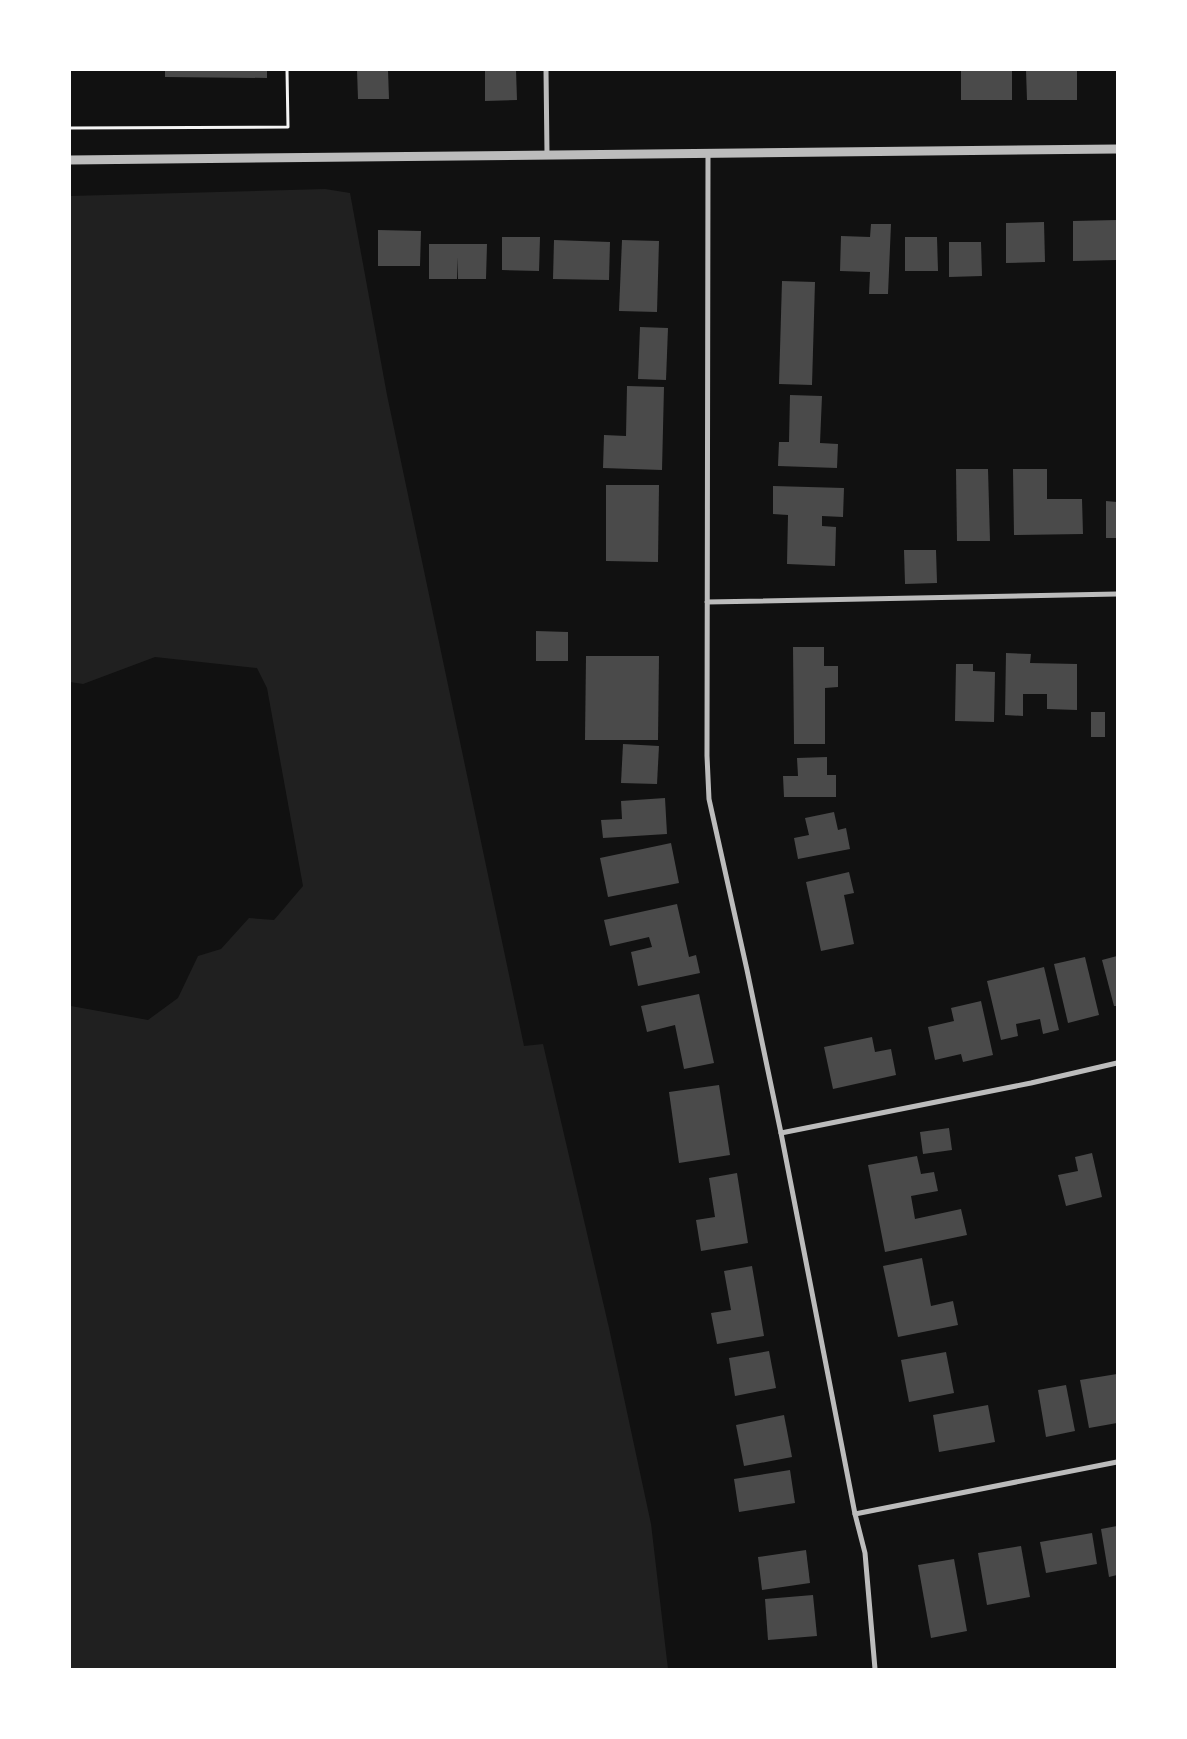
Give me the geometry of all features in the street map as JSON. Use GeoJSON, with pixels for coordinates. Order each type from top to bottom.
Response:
{"type":"FeatureCollection","features":[{"type":"Feature","properties":{"kind":"street"},"geometry":{"type":"LineString","coordinates":[[546,70],[547,154]]}},
{"type":"Feature","properties":{"kind":"street"},"geometry":{"type":"LineString","coordinates":[[70,160],[1117,149]]}},
{"type":"Feature","properties":{"kind":"street"},"geometry":{"type":"LineString","coordinates":[[708,153],[707,756],[710,799],[781,1134],[855,1514],[865,1553],[876,1669]]}},
{"type":"Feature","properties":{"kind":"street"},"geometry":{"type":"LineString","coordinates":[[707,602],[1117,594]]}},
{"type":"Feature","properties":{"kind":"street"},"geometry":{"type":"LineString","coordinates":[[781,1134],[1117,1063]]}},
{"type":"Feature","properties":{"kind":"street"},"geometry":{"type":"LineString","coordinates":[[855,1514],[1117,1462]]}},
{"type":"Feature","properties":{"kind":"path"},"geometry":{"type":"LineString","coordinates":[[70,128],[288,126],[287,70]]}},
{"type":"Feature","properties":{"kind":"shaded area"},"geometry":{"type":"Polygon","coordinates":[[[325,189],[350,193],[387,395],[524,1046],[543,1044],[609,1328],[651,1524],[668,1669],[70,1669],[70,1004],[71,1006],[148,1020],[178,998],[198,956],[221,949],[249,918],[274,920],[303,886],[267,688],[257,668],[155,657],[83,684],[70,682],[70,196],[325,189]]]}},
{"type":"Feature","properties":{"kind":"building"},"geometry":{"type":"Polygon","coordinates":[[[165,70],[267,70],[267,78],[165,77],[165,70]]]}},
{"type":"Feature","properties":{"kind":"building"},"geometry":{"type":"Polygon","coordinates":[[[357,70],[388,70],[389,99],[358,99],[357,70]]]}},
{"type":"Feature","properties":{"kind":"building"},"geometry":{"type":"Polygon","coordinates":[[[485,70],[516,70],[517,100],[485,101],[485,70]]]}},
{"type":"Feature","properties":{"kind":"building"},"geometry":{"type":"Polygon","coordinates":[[[961,70],[1012,70],[1012,100],[961,100],[961,70]]]}},
{"type":"Feature","properties":{"kind":"building"},"geometry":{"type":"Polygon","coordinates":[[[1026,70],[1077,70],[1077,100],[1027,100],[1026,70]]]}},
{"type":"Feature","properties":{"kind":"building"},"geometry":{"type":"Polygon","coordinates":[[[1117,220],[1117,260],[1073,261],[1073,221],[1117,220]]]}},
{"type":"Feature","properties":{"kind":"building"},"geometry":{"type":"Polygon","coordinates":[[[1044,222],[1045,262],[1006,263],[1006,223],[1044,222]]]}},
{"type":"Feature","properties":{"kind":"building"},"geometry":{"type":"Polygon","coordinates":[[[871,224],[891,224],[888,294],[869,294],[870,272],[840,271],[841,236],[870,237],[871,224]]]}},
{"type":"Feature","properties":{"kind":"building"},"geometry":{"type":"Polygon","coordinates":[[[378,230],[421,231],[420,266],[378,266],[378,230]]]}},
{"type":"Feature","properties":{"kind":"building"},"geometry":{"type":"Polygon","coordinates":[[[502,237],[540,237],[539,271],[502,270],[502,237]]]}},
{"type":"Feature","properties":{"kind":"building"},"geometry":{"type":"Polygon","coordinates":[[[905,237],[937,237],[938,271],[905,271],[905,237]]]}},
{"type":"Feature","properties":{"kind":"building"},"geometry":{"type":"Polygon","coordinates":[[[554,240],[610,242],[609,280],[553,279],[554,240]]]}},
{"type":"Feature","properties":{"kind":"building"},"geometry":{"type":"Polygon","coordinates":[[[622,240],[659,241],[657,312],[619,311],[622,240]]]}},
{"type":"Feature","properties":{"kind":"building"},"geometry":{"type":"Polygon","coordinates":[[[949,242],[981,242],[982,276],[949,277],[949,242]]]}},
{"type":"Feature","properties":{"kind":"building"},"geometry":{"type":"Polygon","coordinates":[[[429,244],[487,244],[486,279],[458,279],[458,257],[457,279],[429,279],[429,244]]]}},
{"type":"Feature","properties":{"kind":"building"},"geometry":{"type":"Polygon","coordinates":[[[782,281],[815,282],[812,385],[779,384],[782,281]]]}},
{"type":"Feature","properties":{"kind":"building"},"geometry":{"type":"Polygon","coordinates":[[[640,327],[668,328],[666,380],[638,379],[640,327]]]}},
{"type":"Feature","properties":{"kind":"building"},"geometry":{"type":"Polygon","coordinates":[[[627,386],[664,387],[662,470],[603,468],[604,435],[626,436],[627,386]]]}},
{"type":"Feature","properties":{"kind":"building"},"geometry":{"type":"Polygon","coordinates":[[[790,395],[822,396],[820,443],[838,444],[837,468],[778,466],[779,442],[789,442],[790,395]]]}},
{"type":"Feature","properties":{"kind":"building"},"geometry":{"type":"Polygon","coordinates":[[[956,469],[988,469],[990,541],[957,541],[956,469]]]}},
{"type":"Feature","properties":{"kind":"building"},"geometry":{"type":"Polygon","coordinates":[[[1013,469],[1047,469],[1047,499],[1082,499],[1083,534],[1014,535],[1013,469]]]}},
{"type":"Feature","properties":{"kind":"building"},"geometry":{"type":"Polygon","coordinates":[[[606,485],[659,485],[658,562],[606,561],[606,485]]]}},
{"type":"Feature","properties":{"kind":"building"},"geometry":{"type":"Polygon","coordinates":[[[773,486],[844,488],[843,517],[822,516],[822,526],[836,527],[835,566],[787,564],[788,515],[773,514],[773,486]]]}},
{"type":"Feature","properties":{"kind":"building"},"geometry":{"type":"Polygon","coordinates":[[[1106,501],[1117,502],[1117,538],[1106,538],[1106,501]]]}},
{"type":"Feature","properties":{"kind":"building"},"geometry":{"type":"Polygon","coordinates":[[[904,550],[936,550],[937,583],[905,584],[904,550]]]}},
{"type":"Feature","properties":{"kind":"building"},"geometry":{"type":"Polygon","coordinates":[[[536,631],[568,632],[568,661],[536,661],[536,631]]]}},
{"type":"Feature","properties":{"kind":"building"},"geometry":{"type":"Polygon","coordinates":[[[793,647],[824,647],[824,666],[838,666],[838,687],[825,688],[825,744],[794,744],[793,647]]]}},
{"type":"Feature","properties":{"kind":"building"},"geometry":{"type":"Polygon","coordinates":[[[1006,653],[1031,654],[1030,663],[1077,664],[1077,710],[1047,709],[1047,694],[1023,694],[1023,716],[1005,715],[1006,653]]]}},
{"type":"Feature","properties":{"kind":"building"},"geometry":{"type":"Polygon","coordinates":[[[586,656],[659,656],[658,740],[585,740],[586,656]]]}},
{"type":"Feature","properties":{"kind":"building"},"geometry":{"type":"Polygon","coordinates":[[[956,664],[973,664],[973,671],[995,672],[994,722],[955,721],[956,664]]]}},
{"type":"Feature","properties":{"kind":"building"},"geometry":{"type":"Polygon","coordinates":[[[1091,712],[1105,712],[1105,737],[1091,737],[1091,712]]]}},
{"type":"Feature","properties":{"kind":"building"},"geometry":{"type":"Polygon","coordinates":[[[623,744],[659,746],[657,784],[621,783],[623,744]]]}},
{"type":"Feature","properties":{"kind":"building"},"geometry":{"type":"Polygon","coordinates":[[[827,757],[827,775],[836,775],[836,797],[784,797],[783,776],[798,776],[797,758],[827,757]]]}},
{"type":"Feature","properties":{"kind":"building"},"geometry":{"type":"Polygon","coordinates":[[[665,798],[667,834],[603,838],[601,820],[622,819],[621,801],[665,798]]]}},
{"type":"Feature","properties":{"kind":"building"},"geometry":{"type":"Polygon","coordinates":[[[834,812],[838,830],[846,828],[850,849],[798,859],[794,838],[809,835],[805,818],[834,812]]]}},
{"type":"Feature","properties":{"kind":"building"},"geometry":{"type":"Polygon","coordinates":[[[671,843],[679,883],[608,897],[600,858],[671,843]]]}},
{"type":"Feature","properties":{"kind":"building"},"geometry":{"type":"Polygon","coordinates":[[[849,872],[854,893],[844,895],[854,944],[821,951],[806,882],[849,872]]]}},
{"type":"Feature","properties":{"kind":"building"},"geometry":{"type":"Polygon","coordinates":[[[677,904],[689,957],[696,955],[700,973],[638,986],[631,952],[652,947],[649,937],[610,946],[604,920],[677,904]]]}},
{"type":"Feature","properties":{"kind":"building"},"geometry":{"type":"Polygon","coordinates":[[[1117,956],[1117,1006],[1114,1006],[1102,960],[1117,956]]]}},
{"type":"Feature","properties":{"kind":"building"},"geometry":{"type":"Polygon","coordinates":[[[1085,957],[1099,1015],[1068,1023],[1054,964],[1085,957]]]}},
{"type":"Feature","properties":{"kind":"building"},"geometry":{"type":"Polygon","coordinates":[[[1044,967],[1059,1030],[1043,1034],[1040,1019],[1016,1024],[1018,1036],[1001,1040],[987,981],[1044,967]]]}},
{"type":"Feature","properties":{"kind":"building"},"geometry":{"type":"Polygon","coordinates":[[[699,994],[714,1063],[684,1069],[675,1025],[647,1032],[641,1006],[699,994]]]}},
{"type":"Feature","properties":{"kind":"building"},"geometry":{"type":"Polygon","coordinates":[[[981,1001],[993,1055],[963,1062],[961,1054],[935,1060],[928,1027],[954,1021],[951,1008],[981,1001]]]}},
{"type":"Feature","properties":{"kind":"building"},"geometry":{"type":"Polygon","coordinates":[[[872,1037],[875,1052],[891,1049],[896,1075],[833,1089],[824,1047],[872,1037]]]}},
{"type":"Feature","properties":{"kind":"building"},"geometry":{"type":"Polygon","coordinates":[[[719,1085],[730,1155],[679,1163],[669,1092],[719,1085]]]}},
{"type":"Feature","properties":{"kind":"building"},"geometry":{"type":"Polygon","coordinates":[[[949,1128],[952,1150],[923,1154],[920,1132],[949,1128]]]}},
{"type":"Feature","properties":{"kind":"building"},"geometry":{"type":"Polygon","coordinates":[[[1092,1153],[1102,1197],[1066,1206],[1058,1175],[1078,1171],[1075,1157],[1092,1153]]]}},
{"type":"Feature","properties":{"kind":"building"},"geometry":{"type":"Polygon","coordinates":[[[917,1156],[921,1174],[934,1172],[938,1191],[911,1196],[915,1219],[961,1209],[967,1235],[885,1252],[868,1165],[917,1156]]]}},
{"type":"Feature","properties":{"kind":"building"},"geometry":{"type":"Polygon","coordinates":[[[737,1173],[748,1243],[701,1251],[696,1220],[715,1217],[709,1178],[737,1173]]]}},
{"type":"Feature","properties":{"kind":"building"},"geometry":{"type":"Polygon","coordinates":[[[922,1258],[931,1306],[953,1301],[958,1325],[898,1337],[883,1266],[922,1258]]]}},
{"type":"Feature","properties":{"kind":"building"},"geometry":{"type":"Polygon","coordinates":[[[752,1266],[764,1336],[717,1344],[711,1313],[731,1310],[724,1271],[752,1266]]]}},
{"type":"Feature","properties":{"kind":"building"},"geometry":{"type":"Polygon","coordinates":[[[769,1351],[776,1388],[735,1396],[729,1358],[769,1351]]]}},
{"type":"Feature","properties":{"kind":"building"},"geometry":{"type":"Polygon","coordinates":[[[946,1352],[954,1393],[909,1402],[901,1360],[946,1352]]]}},
{"type":"Feature","properties":{"kind":"building"},"geometry":{"type":"Polygon","coordinates":[[[1117,1374],[1117,1423],[1089,1428],[1080,1380],[1117,1374]]]}},
{"type":"Feature","properties":{"kind":"building"},"geometry":{"type":"Polygon","coordinates":[[[1066,1385],[1075,1431],[1046,1437],[1038,1390],[1066,1385]]]}},
{"type":"Feature","properties":{"kind":"building"},"geometry":{"type":"Polygon","coordinates":[[[988,1405],[995,1442],[939,1452],[933,1415],[988,1405]]]}},
{"type":"Feature","properties":{"kind":"building"},"geometry":{"type":"Polygon","coordinates":[[[784,1415],[792,1457],[744,1466],[736,1425],[784,1415]]]}},
{"type":"Feature","properties":{"kind":"building"},"geometry":{"type":"Polygon","coordinates":[[[790,1470],[795,1503],[739,1512],[734,1479],[790,1470]]]}},
{"type":"Feature","properties":{"kind":"building"},"geometry":{"type":"Polygon","coordinates":[[[1117,1526],[1117,1575],[1109,1577],[1101,1529],[1117,1526]]]}},
{"type":"Feature","properties":{"kind":"building"},"geometry":{"type":"Polygon","coordinates":[[[1092,1533],[1097,1564],[1046,1573],[1040,1542],[1092,1533]]]}},
{"type":"Feature","properties":{"kind":"building"},"geometry":{"type":"Polygon","coordinates":[[[1021,1546],[1030,1597],[987,1605],[978,1553],[1021,1546]]]}},
{"type":"Feature","properties":{"kind":"building"},"geometry":{"type":"Polygon","coordinates":[[[806,1550],[810,1583],[762,1590],[758,1557],[806,1550]]]}},
{"type":"Feature","properties":{"kind":"building"},"geometry":{"type":"Polygon","coordinates":[[[954,1559],[967,1631],[931,1638],[918,1565],[954,1559]]]}},
{"type":"Feature","properties":{"kind":"building"},"geometry":{"type":"Polygon","coordinates":[[[813,1595],[817,1636],[768,1640],[765,1599],[813,1595]]]}}]}
